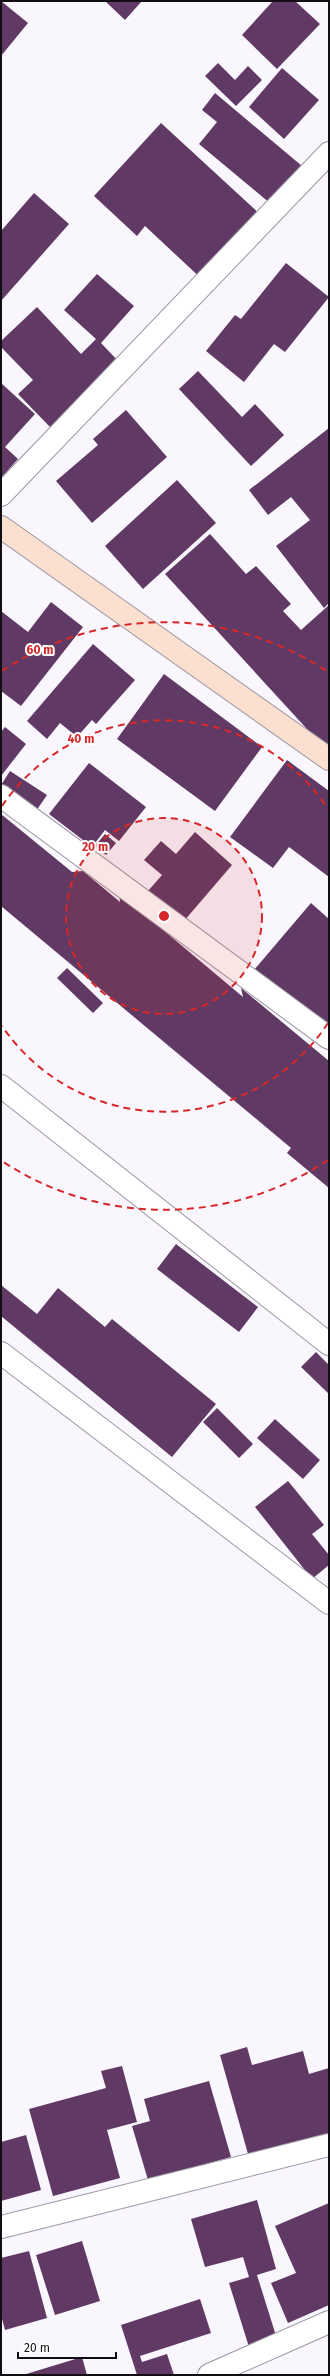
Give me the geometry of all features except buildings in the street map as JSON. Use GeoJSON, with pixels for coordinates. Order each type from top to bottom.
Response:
{"type":"FeatureCollection","features":[{"type":"Feature","properties":{"kind":"street"},"geometry":{"type":"LineString","coordinates":[[1,495],[329,154]]}},
{"type":"Feature","properties":{"kind":"street"},"geometry":{"type":"LineString","coordinates":[[1,527],[329,759]]}},
{"type":"Feature","properties":{"kind":"street"},"geometry":{"type":"LineString","coordinates":[[1,796],[329,1038]]}},
{"type":"Feature","properties":{"kind":"street"},"geometry":{"type":"LineString","coordinates":[[1,1086],[329,1344]]}},
{"type":"Feature","properties":{"kind":"street"},"geometry":{"type":"LineString","coordinates":[[1,1353],[329,1603]]}},
{"type":"Feature","properties":{"kind":"street"},"geometry":{"type":"LineString","coordinates":[[1,2227],[329,2145]]}},
{"type":"Feature","properties":{"kind":"street"},"geometry":{"type":"LineString","coordinates":[[209,2375],[329,2322]]}}]}
